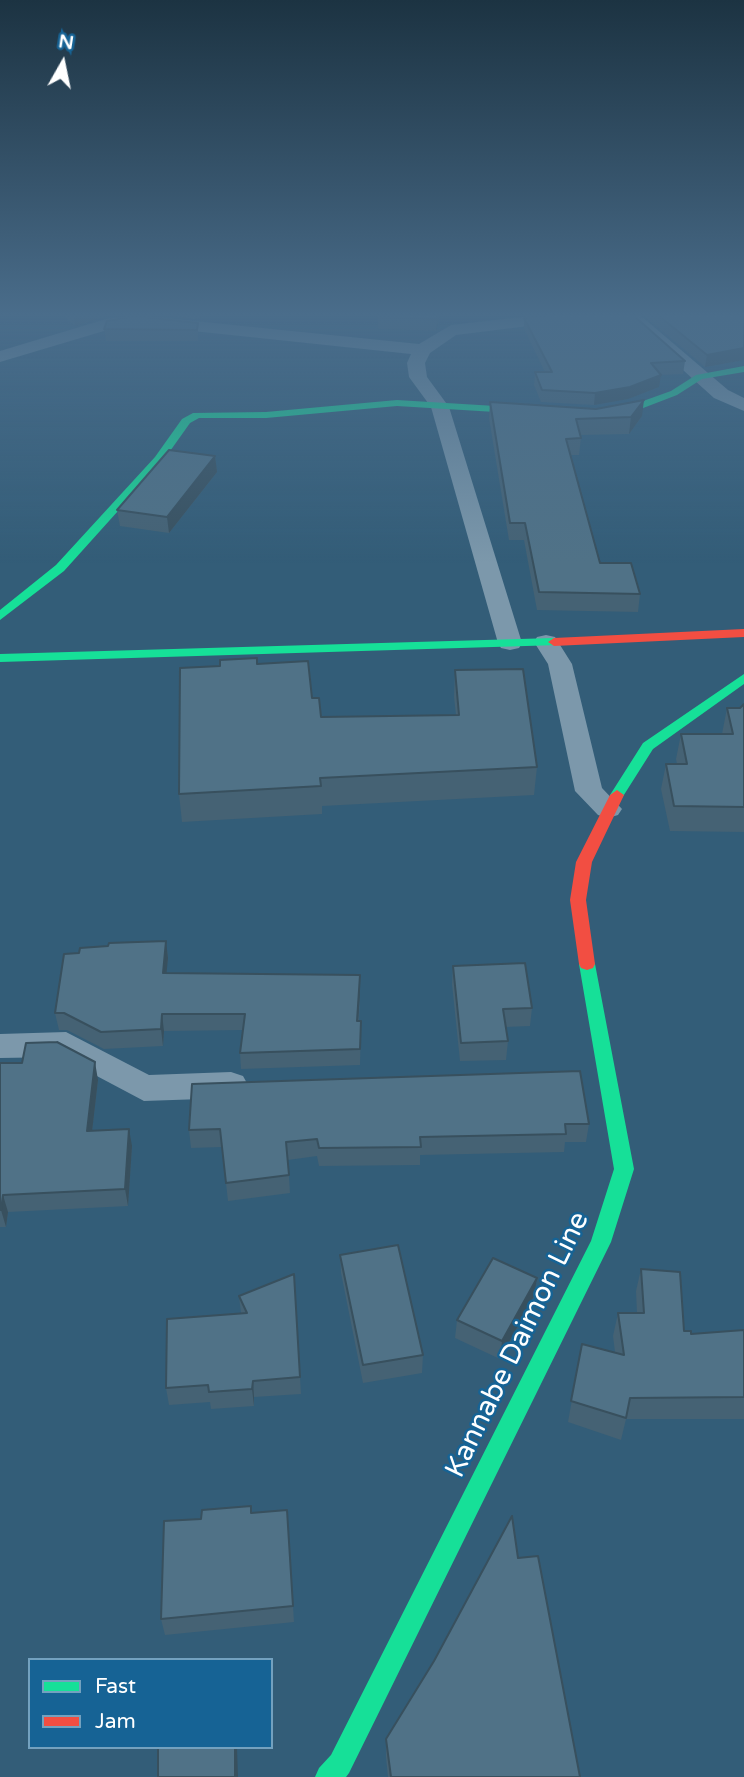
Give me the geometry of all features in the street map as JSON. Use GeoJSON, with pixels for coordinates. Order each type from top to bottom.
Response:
{"type":"FeatureCollection","features":[{"type":"Feature","properties":{"kind":"street"},"geometry":{"type":"LineString","coordinates":[[433,398],[440,407],[510,643]]}},
{"type":"Feature","properties":{"kind":"street"},"geometry":{"type":"LineString","coordinates":[[0,617],[60,568],[159,459],[186,421],[197,415],[266,415],[397,403],[594,415],[634,408],[661,398]]}},
{"type":"Feature","properties":{"kind":"street"},"geometry":{"type":"LineString","coordinates":[[0,658],[744,634]]}},
{"type":"Feature","properties":{"kind":"street"},"geometry":{"type":"LineString","coordinates":[[546,642],[560,664],[589,791],[608,809]]}},
{"type":"Feature","properties":{"kind":"street","name":"Kannabe Daimon Line"},"geometry":{"type":"LineString","coordinates":[[328,1777],[340,1764],[601,1242],[624,1170],[592,1073],[578,900],[584,862],[608,809],[648,746],[744,678]]}},
{"type":"Feature","properties":{"kind":"street"},"geometry":{"type":"LineString","coordinates":[[0,1045],[66,1044],[144,1088],[256,1085]]}},
{"type":"Feature","properties":{"kind":"building"},"geometry":{"type":"Polygon","coordinates":[[[644,400],[631,417],[576,419],[581,438],[566,439],[600,563],[631,563],[640,594],[539,592],[525,523],[510,523],[490,402],[596,409],[644,400]]]}},
{"type":"Feature","properties":{"kind":"building"},"geometry":{"type":"Polygon","coordinates":[[[169,450],[215,456],[167,517],[117,510],[169,450]]]}},
{"type":"Feature","properties":{"kind":"building"},"geometry":{"type":"Polygon","coordinates":[[[257,658],[257,664],[308,661],[312,698],[319,698],[321,717],[459,715],[455,670],[523,669],[537,767],[320,778],[321,786],[179,794],[180,668],[220,666],[220,660],[257,658]]]}},
{"type":"Feature","properties":{"kind":"building"},"geometry":{"type":"Polygon","coordinates":[[[744,704],[744,807],[674,806],[666,764],[687,764],[681,734],[733,734],[727,708],[740,708],[744,704]]]}},
{"type":"Feature","properties":{"kind":"building"},"geometry":{"type":"Polygon","coordinates":[[[166,941],[163,973],[360,975],[357,1021],[361,1021],[360,1049],[240,1053],[245,1014],[162,1014],[161,1029],[101,1032],[64,1013],[55,1013],[64,954],[79,953],[80,948],[108,946],[109,943],[166,941]]]}},
{"type":"Feature","properties":{"kind":"building"},"geometry":{"type":"Polygon","coordinates":[[[525,963],[532,1008],[503,1009],[508,1041],[461,1043],[453,966],[525,963]]]}},
{"type":"Feature","properties":{"kind":"building"},"geometry":{"type":"Polygon","coordinates":[[[57,1042],[95,1062],[87,1131],[129,1129],[125,1189],[3,1195],[0,1210],[0,1063],[22,1063],[26,1043],[57,1042]]]}},
{"type":"Feature","properties":{"kind":"building"},"geometry":{"type":"Polygon","coordinates":[[[580,1071],[589,1124],[565,1124],[566,1134],[420,1137],[421,1147],[319,1148],[317,1139],[286,1142],[289,1175],[226,1183],[220,1129],[189,1130],[192,1084],[580,1071]]]}},
{"type":"Feature","properties":{"kind":"building"},"geometry":{"type":"Polygon","coordinates":[[[398,1245],[423,1355],[363,1365],[340,1255],[398,1245]]]}},
{"type":"Feature","properties":{"kind":"building"},"geometry":{"type":"Polygon","coordinates":[[[493,1258],[537,1278],[502,1341],[457,1320],[493,1258]]]}},
{"type":"Feature","properties":{"kind":"building"},"geometry":{"type":"Polygon","coordinates":[[[641,1269],[680,1272],[684,1331],[691,1331],[691,1334],[744,1330],[744,1397],[630,1398],[626,1418],[571,1401],[582,1344],[624,1355],[618,1313],[644,1313],[641,1269]]]}},
{"type":"Feature","properties":{"kind":"building"},"geometry":{"type":"Polygon","coordinates":[[[294,1274],[300,1377],[253,1381],[252,1389],[209,1392],[208,1385],[166,1388],[167,1319],[247,1313],[239,1296],[294,1274]]]}},
{"type":"Feature","properties":{"kind":"building"},"geometry":{"type":"Polygon","coordinates":[[[251,1506],[251,1513],[287,1510],[293,1606],[161,1619],[164,1521],[201,1519],[202,1510],[251,1506]]]}},
{"type":"Feature","properties":{"kind":"building"},"geometry":{"type":"Polygon","coordinates":[[[512,1516],[518,1558],[538,1556],[580,1777],[391,1777],[386,1739],[434,1661],[512,1516]]]}},
{"type":"Feature","properties":{"kind":"building"},"geometry":{"type":"Polygon","coordinates":[[[158,1749],[235,1749],[235,1777],[158,1777],[158,1749]]]}},
{"type":"Feature","properties":{"kind":"traffic: fast"},"geometry":{"type":"LineString","coordinates":[[0,616],[60,568],[159,459],[186,421],[197,415],[266,415],[397,403],[594,415],[634,408],[661,398]]}},
{"type":"Feature","properties":{"kind":"traffic: fast"},"geometry":{"type":"LineString","coordinates":[[0,658],[554,642]]}},
{"type":"Feature","properties":{"kind":"traffic: fast"},"geometry":{"type":"LineString","coordinates":[[617,795],[648,746],[744,678]]}},
{"type":"Feature","properties":{"kind":"traffic: fast"},"geometry":{"type":"LineString","coordinates":[[328,1777],[340,1764],[601,1242],[624,1169],[587,964]]}},
{"type":"Feature","properties":{"kind":"traffic: jam"},"geometry":{"type":"LineString","coordinates":[[554,642],[744,633]]}},
{"type":"Feature","properties":{"kind":"traffic: jam"},"geometry":{"type":"LineString","coordinates":[[587,964],[578,900],[584,862],[617,795]]}}]}
